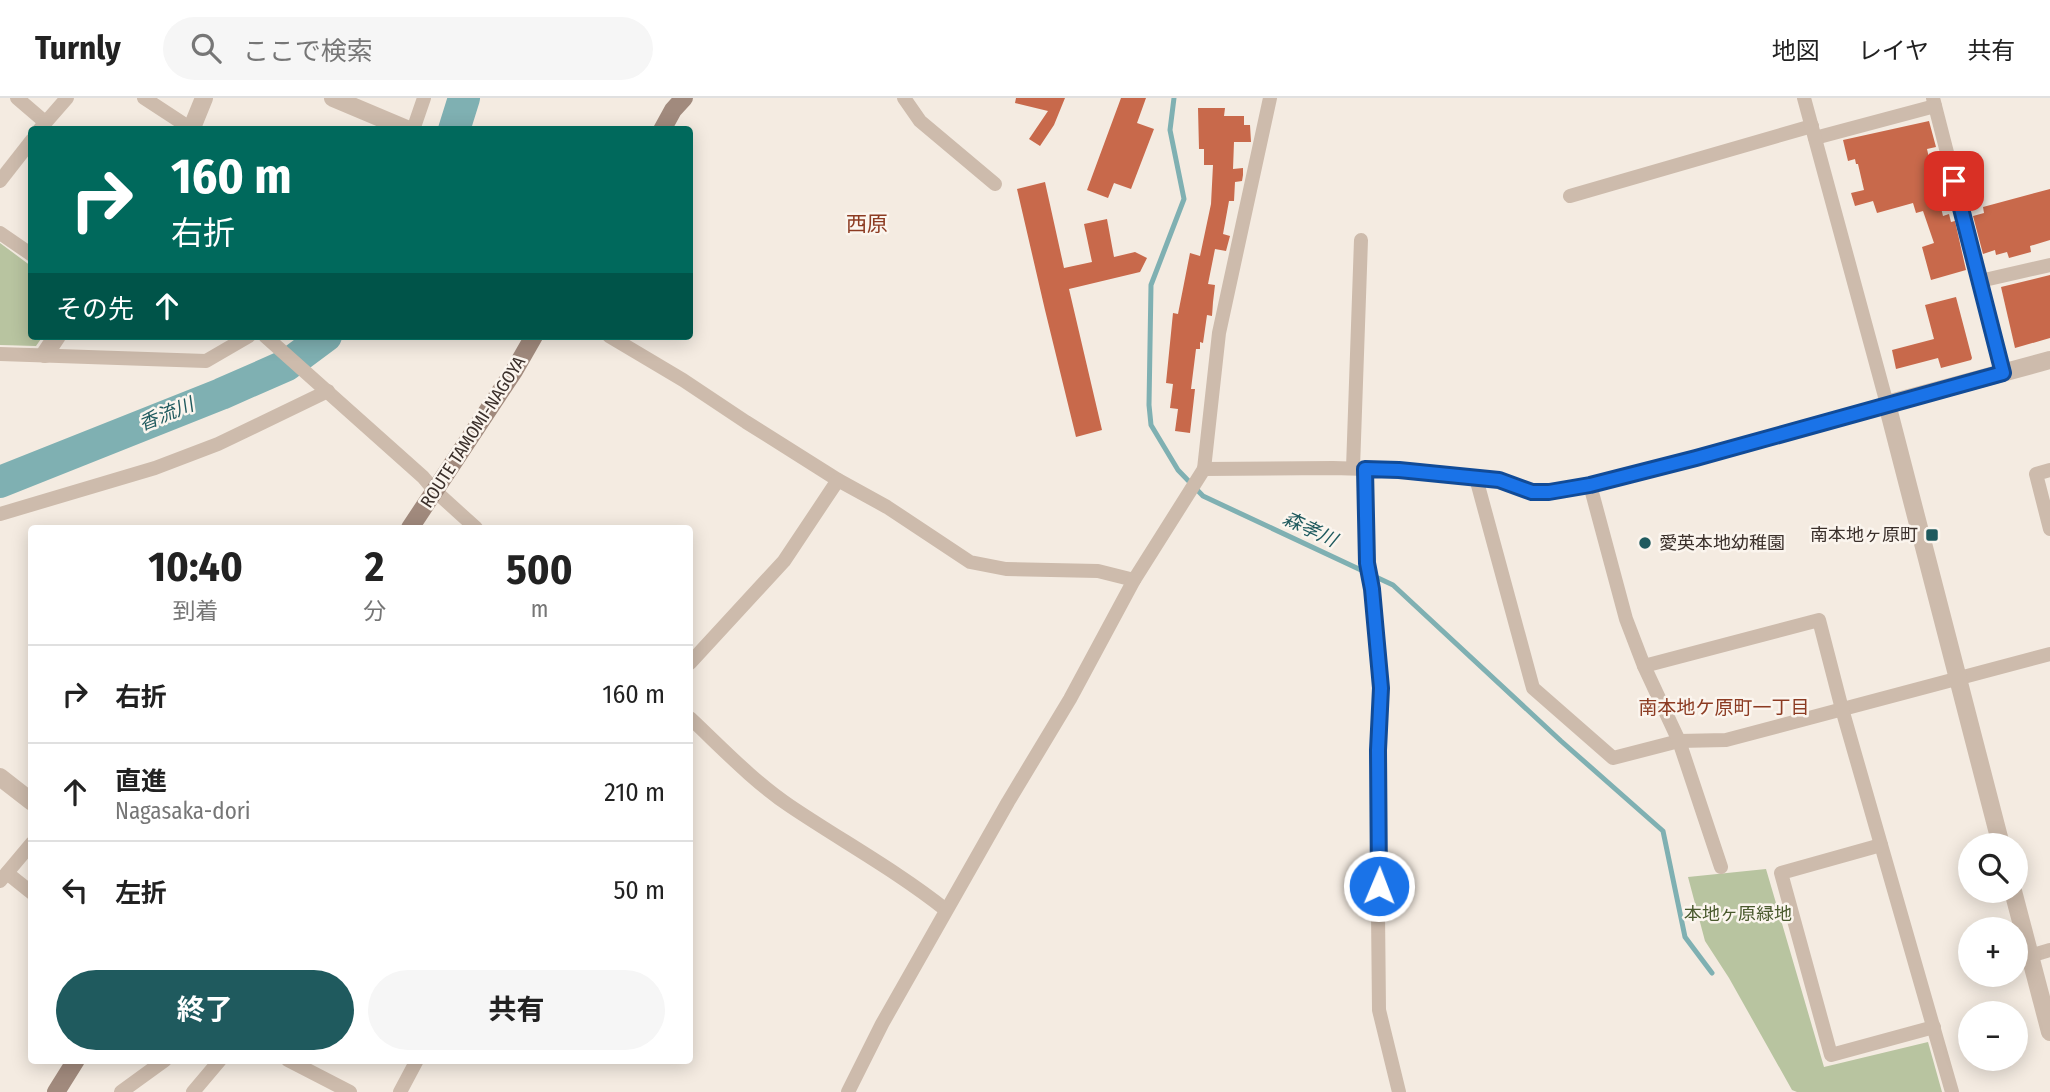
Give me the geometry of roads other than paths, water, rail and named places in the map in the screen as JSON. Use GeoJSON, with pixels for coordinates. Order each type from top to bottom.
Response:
{"type":"FeatureCollection","features":[{"type":"Feature","properties":{"kind":"main road"},"geometry":{"type":"LineString","coordinates":[[664,126],[684,98]]}},
{"type":"Feature","properties":{"kind":"main road","name":"ROUTE TAMOMI-NAGOYA"},"geometry":{"type":"LineString","coordinates":[[412,525],[532,340]]}},
{"type":"Feature","properties":{"kind":"main road"},"geometry":{"type":"LineString","coordinates":[[60,1090],[74,1064]]}},
{"type":"Feature","properties":{"kind":"street"},"geometry":{"type":"LineString","coordinates":[[17,98],[42,126],[67,98]]}},
{"type":"Feature","properties":{"kind":"street"},"geometry":{"type":"LineString","coordinates":[[144,98],[187,126]]}},
{"type":"Feature","properties":{"kind":"street"},"geometry":{"type":"LineString","coordinates":[[193,126],[204,98]]}},
{"type":"Feature","properties":{"kind":"street"},"geometry":{"type":"LineString","coordinates":[[333,98],[401,126]]}},
{"type":"Feature","properties":{"kind":"street"},"geometry":{"type":"LineString","coordinates":[[413,126],[424,98]]}},
{"type":"Feature","properties":{"kind":"street"},"geometry":{"type":"LineString","coordinates":[[904,98],[920,121],[995,184]]}},
{"type":"Feature","properties":{"kind":"street"},"geometry":{"type":"LineString","coordinates":[[848,1092],[882,1024],[1070,699],[1134,580],[1202,473],[1219,333],[1270,98]]}},
{"type":"Feature","properties":{"kind":"street"},"geometry":{"type":"LineString","coordinates":[[1804,98],[1888,404],[1998,833]]}},
{"type":"Feature","properties":{"kind":"street"},"geometry":{"type":"LineString","coordinates":[[1570,196],[1934,102],[2003,373]]}},
{"type":"Feature","properties":{"kind":"street"},"geometry":{"type":"LineString","coordinates":[[0,181],[28,145]]}},
{"type":"Feature","properties":{"kind":"street"},"geometry":{"type":"LineString","coordinates":[[0,233],[28,252]]}},
{"type":"Feature","properties":{"kind":"street"},"geometry":{"type":"LineString","coordinates":[[1361,240],[1359,468],[1381,688],[1378,750],[1379,1010],[1399,1092]]}},
{"type":"Feature","properties":{"kind":"street"},"geometry":{"type":"LineString","coordinates":[[1980,281],[2050,265]]}},
{"type":"Feature","properties":{"kind":"street"},"geometry":{"type":"LineString","coordinates":[[45,354],[54,340]]}},
{"type":"Feature","properties":{"kind":"street"},"geometry":{"type":"LineString","coordinates":[[0,354],[206,361],[242,340]]}},
{"type":"Feature","properties":{"kind":"street"},"geometry":{"type":"LineString","coordinates":[[270,340],[423,477],[469,525]]}},
{"type":"Feature","properties":{"kind":"street"},"geometry":{"type":"LineString","coordinates":[[617,340],[838,480],[887,507],[970,562],[1006,569],[1098,571],[1134,580]]}},
{"type":"Feature","properties":{"kind":"street"},"geometry":{"type":"LineString","coordinates":[[1202,473],[1359,468],[1499,480],[1532,492],[1549,492],[1590,485],[1696,458],[2050,360]]}},
{"type":"Feature","properties":{"kind":"street"},"geometry":{"type":"LineString","coordinates":[[0,514],[155,468],[218,444],[325,388]]}},
{"type":"Feature","properties":{"kind":"street"},"geometry":{"type":"LineString","coordinates":[[2050,470],[2036,474],[2050,529]]}},
{"type":"Feature","properties":{"kind":"street"},"geometry":{"type":"LineString","coordinates":[[1476,478],[1533,688],[1613,758],[1679,741],[1726,740],[2050,654]]}},
{"type":"Feature","properties":{"kind":"street"},"geometry":{"type":"LineString","coordinates":[[693,660],[785,561],[838,480]]}},
{"type":"Feature","properties":{"kind":"street"},"geometry":{"type":"LineString","coordinates":[[1590,485],[1626,620],[1679,741],[1721,867]]}},
{"type":"Feature","properties":{"kind":"street"},"geometry":{"type":"LineString","coordinates":[[1644,666],[1819,620],[1952,1092]]}},
{"type":"Feature","properties":{"kind":"street"},"geometry":{"type":"LineString","coordinates":[[693,721],[760,783],[790,806],[917,887],[946,910]]}},
{"type":"Feature","properties":{"kind":"street"},"geometry":{"type":"LineString","coordinates":[[0,777],[28,799]]}},
{"type":"Feature","properties":{"kind":"street"},"geometry":{"type":"LineString","coordinates":[[1881,845],[1781,873],[1830,1055],[1934,1027]]}},
{"type":"Feature","properties":{"kind":"street"},"geometry":{"type":"LineString","coordinates":[[28,849],[4,877],[28,891]]}},
{"type":"Feature","properties":{"kind":"street"},"geometry":{"type":"LineString","coordinates":[[2016,903],[2050,1032]]}},
{"type":"Feature","properties":{"kind":"street"},"geometry":{"type":"LineString","coordinates":[[2030,956],[2050,950]]}},
{"type":"Feature","properties":{"kind":"street"},"geometry":{"type":"LineString","coordinates":[[121,1092],[160,1064]]}},
{"type":"Feature","properties":{"kind":"street"},"geometry":{"type":"LineString","coordinates":[[193,1092],[217,1064]]}},
{"type":"Feature","properties":{"kind":"street"},"geometry":{"type":"LineString","coordinates":[[294,1064],[329,1087],[349,1092]]}},
{"type":"Feature","properties":{"kind":"street"},"geometry":{"type":"LineString","coordinates":[[400,1092],[415,1064]]}},
{"type":"Feature","properties":{"kind":"waterway","name":"香流川"},"geometry":{"type":"LineString","coordinates":[[455,126],[464,98]]}},
{"type":"Feature","properties":{"kind":"waterway","name":"森孝川"},"geometry":{"type":"LineString","coordinates":[[1174,98],[1170,130],[1184,199],[1151,285],[1149,405],[1151,425],[1178,470],[1203,496],[1393,585],[1561,741],[1663,831],[1685,937],[1712,973]]}},
{"type":"Feature","properties":{"kind":"waterway","name":"香流川"},"geometry":{"type":"LineString","coordinates":[[0,482],[287,365],[321,340]]}},
{"type":"Feature","properties":{"kind":"place","name":"南本地ヶ原町"},"geometry":{"type":"Point","coordinates":[1932,535]}},
{"type":"Feature","properties":{"kind":"place","name":"愛英本地幼稚園"},"geometry":{"type":"Point","coordinates":[1645,543]}},
{"type":"Feature","properties":{"kind":"district","name":"西原"},"geometry":{"type":"Point","coordinates":[867,224]}},
{"type":"Feature","properties":{"kind":"district","name":"南本地ケ原町一丁目"},"geometry":{"type":"Point","coordinates":[1724,707]}},
{"type":"Feature","properties":{"kind":"park label","name":"本地ヶ原緑地"},"geometry":{"type":"Point","coordinates":[1738,914]}}]}
